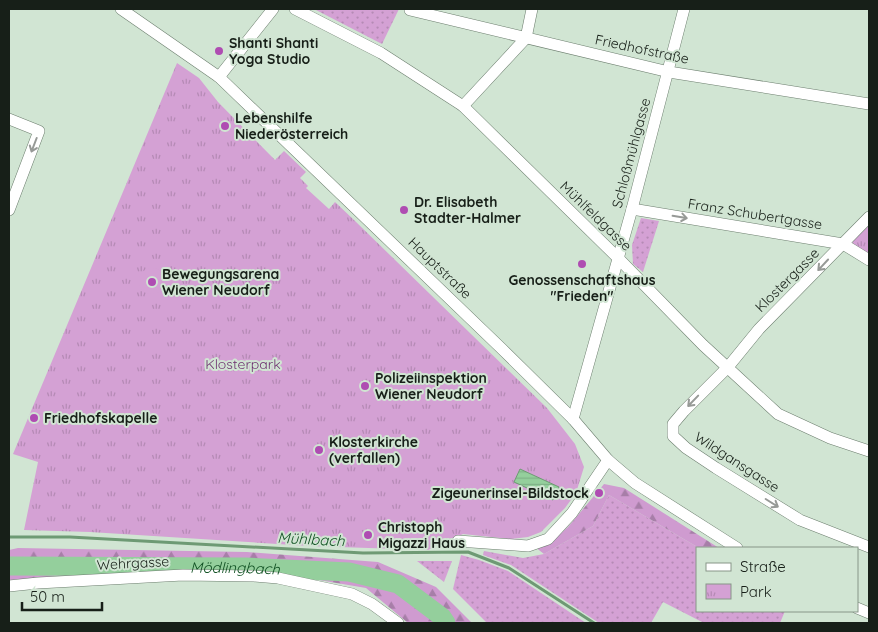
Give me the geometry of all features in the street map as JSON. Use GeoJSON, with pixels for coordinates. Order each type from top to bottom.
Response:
{"type":"FeatureCollection","features":[{"type":"Feature","properties":{"kind":"street","name":"Hauptstraße"},"geometry":{"type":"LineString","coordinates":[[122,9],[219,77],[502,349],[573,419],[608,460],[635,483],[735,547]]}},
{"type":"Feature","properties":{"kind":"street"},"geometry":{"type":"LineString","coordinates":[[219,77],[273,9]]}},
{"type":"Feature","properties":{"kind":"street","name":"Mühlfeldgasse"},"geometry":{"type":"LineString","coordinates":[[295,9],[381,53],[463,106],[618,258],[703,345],[778,414],[830,438],[869,451]]}},
{"type":"Feature","properties":{"kind":"street"},"geometry":{"type":"LineString","coordinates":[[463,106],[526,38],[532,9]]}},
{"type":"Feature","properties":{"kind":"street","name":"Schloßmühlgasse"},"geometry":{"type":"LineString","coordinates":[[573,419],[632,209],[684,9]]}},
{"type":"Feature","properties":{"kind":"street","name":"Friedhofstraße"},"geometry":{"type":"LineString","coordinates":[[410,10],[669,72],[869,104]]}},
{"type":"Feature","properties":{"kind":"street"},"geometry":{"type":"LineString","coordinates":[[9,118],[40,131],[9,210]]}},
{"type":"Feature","properties":{"kind":"street","name":"Franz Schubertgasse"},"geometry":{"type":"LineString","coordinates":[[632,209],[843,244],[869,260]]}},
{"type":"Feature","properties":{"kind":"street","name":"Klostergasse"},"geometry":{"type":"LineString","coordinates":[[728,367],[759,329],[869,217]]}},
{"type":"Feature","properties":{"kind":"street","name":"Wildgansgasse"},"geometry":{"type":"LineString","coordinates":[[728,367],[673,424],[673,436],[686,448],[716,468],[800,520],[869,547]]}},
{"type":"Feature","properties":{"kind":"street"},"geometry":{"type":"LineString","coordinates":[[458,541],[528,546],[548,539],[572,513],[608,460]]}},
{"type":"Feature","properties":{"kind":"street","name":"Wehrgasse"},"geometry":{"type":"LineString","coordinates":[[9,586],[183,575],[270,577],[352,594],[372,604],[394,622]]}},
{"type":"Feature","properties":{"kind":"green space"},"geometry":{"type":"Polygon","coordinates":[[[314,9],[399,9],[382,44],[314,9]]]}},
{"type":"Feature","properties":{"kind":"green space","name":"Klosterpark"},"geometry":{"type":"Polygon","coordinates":[[[177,63],[199,78],[218,102],[275,160],[284,151],[306,172],[300,178],[308,186],[306,188],[329,209],[335,202],[354,220],[547,408],[575,444],[584,467],[576,493],[565,508],[541,532],[528,537],[511,539],[463,534],[428,550],[309,546],[90,532],[24,530],[38,462],[13,454],[177,63]]]}},
{"type":"Feature","properties":{"kind":"green space"},"geometry":{"type":"Polygon","coordinates":[[[641,218],[659,221],[643,272],[633,264],[632,245],[641,218]]]}},
{"type":"Feature","properties":{"kind":"green space"},"geometry":{"type":"Polygon","coordinates":[[[869,221],[869,255],[852,244],[855,235],[869,221]]]}},
{"type":"Feature","properties":{"kind":"green space","name":"Bewegungsarena Wiener Neudorf"},"geometry":{"type":"Polygon","coordinates":[[[152,268],[161,272],[165,281],[161,290],[152,294],[143,290],[139,281],[143,272],[152,268]]]}},
{"type":"Feature","properties":{"kind":"green space"},"geometry":{"type":"Polygon","coordinates":[[[604,484],[624,488],[717,547],[697,547],[609,495],[593,526],[544,554],[535,547],[550,543],[568,527],[604,484]]]}},
{"type":"Feature","properties":{"kind":"green space"},"geometry":{"type":"Polygon","coordinates":[[[609,495],[697,547],[696,612],[785,612],[780,623],[704,623],[663,602],[651,623],[599,623],[511,565],[483,555],[484,551],[523,558],[544,554],[593,526],[609,495]]]}},
{"type":"Feature","properties":{"kind":"green space"},"geometry":{"type":"Polygon","coordinates":[[[18,548],[247,552],[378,562],[436,587],[472,623],[408,623],[366,588],[272,572],[268,565],[164,561],[154,571],[9,580],[9,550],[18,548]]]}},
{"type":"Feature","properties":{"kind":"green space"},"geometry":{"type":"Polygon","coordinates":[[[461,555],[508,571],[586,623],[487,623],[453,589],[461,555]]]}},
{"type":"Feature","properties":{"kind":"green space"},"geometry":{"type":"Polygon","coordinates":[[[417,561],[452,561],[444,582],[417,561]]]}},
{"type":"Feature","properties":{"kind":"shaded area"},"geometry":{"type":"Polygon","coordinates":[[[520,469],[559,487],[553,500],[514,482],[520,469]]]}},
{"type":"Feature","properties":{"kind":"waterway","name":"Mühlbach"},"geometry":{"type":"LineString","coordinates":[[9,537],[70,537],[363,553],[468,552],[509,568],[594,623]]}},
{"type":"Feature","properties":{"kind":"waterway","name":"Mödlingbach"},"geometry":{"type":"LineString","coordinates":[[9,566],[246,567],[349,572],[398,584],[442,617],[446,623]]}},
{"type":"Feature","properties":{"kind":"place","name":"Shanti Shanti Yoga Studio"},"geometry":{"type":"Point","coordinates":[219,51]}},
{"type":"Feature","properties":{"kind":"place","name":"Lebenshilfe Niederösterreich"},"geometry":{"type":"Point","coordinates":[225,126]}},
{"type":"Feature","properties":{"kind":"place","name":"Dr. Elisabeth Stadter-Halmer"},"geometry":{"type":"Point","coordinates":[404,210]}},
{"type":"Feature","properties":{"kind":"place","name":"Genossenschaftshaus \"Frieden\""},"geometry":{"type":"Point","coordinates":[582,264]}},
{"type":"Feature","properties":{"kind":"place","name":"Bewegungsarena Wiener Neudorf"},"geometry":{"type":"Point","coordinates":[152,282]}},
{"type":"Feature","properties":{"kind":"place","name":"Polizeiinspektion Wiener Neudorf"},"geometry":{"type":"Point","coordinates":[365,386]}},
{"type":"Feature","properties":{"kind":"place","name":"Friedhofskapelle"},"geometry":{"type":"Point","coordinates":[34,418]}},
{"type":"Feature","properties":{"kind":"place","name":"Klosterkirche (verfallen)"},"geometry":{"type":"Point","coordinates":[319,450]}},
{"type":"Feature","properties":{"kind":"place","name":"Zigeunerinsel-Bildstock"},"geometry":{"type":"Point","coordinates":[599,493]}},
{"type":"Feature","properties":{"kind":"place","name":"Christoph Migazzi Haus"},"geometry":{"type":"Point","coordinates":[368,535]}}]}
